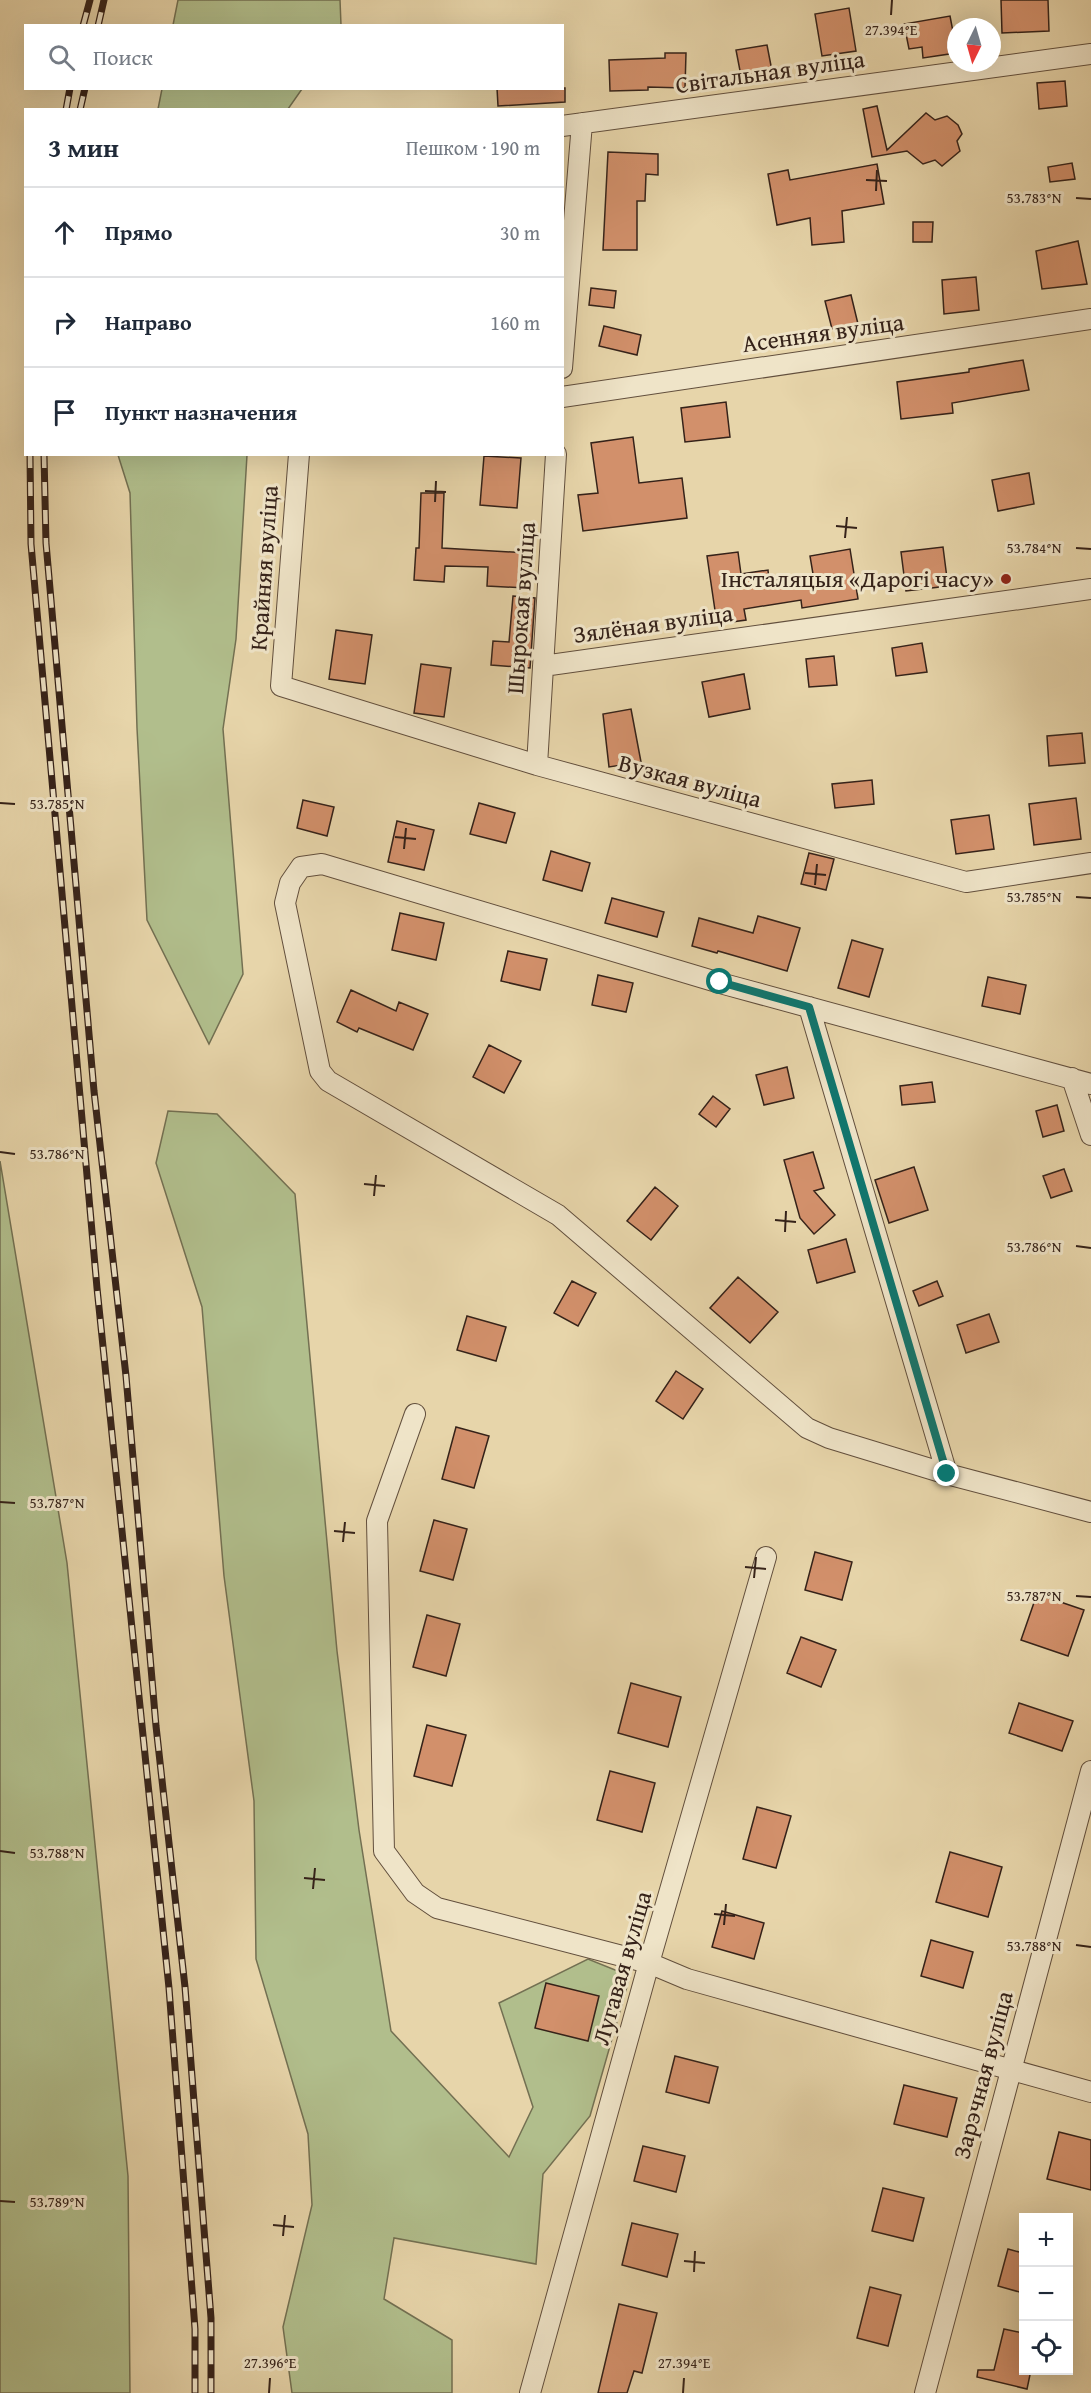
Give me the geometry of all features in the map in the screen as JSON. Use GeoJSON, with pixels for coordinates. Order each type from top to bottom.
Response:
{"type":"FeatureCollection","features":[{"type":"Feature","properties":{"kind":"street","name":"Світальная вуліца"},"geometry":{"type":"LineString","coordinates":[[572,124],[1091,54]]}},
{"type":"Feature","properties":{"kind":"street"},"geometry":{"type":"LineString","coordinates":[[564,319],[572,124]]}},
{"type":"Feature","properties":{"kind":"street","name":"Асенняя вуліца"},"geometry":{"type":"LineString","coordinates":[[564,397],[1091,319]]}},
{"type":"Feature","properties":{"kind":"street","name":"Крайняя вуліца"},"geometry":{"type":"LineString","coordinates":[[281,686],[298,456]]}},
{"type":"Feature","properties":{"kind":"street","name":"Шырокая вуліца"},"geometry":{"type":"LineString","coordinates":[[537,765],[556,456]]}},
{"type":"Feature","properties":{"kind":"street","name":"Зялёная вуліца"},"geometry":{"type":"LineString","coordinates":[[543,666],[1091,589]]}},
{"type":"Feature","properties":{"kind":"street","name":"Вузкая вуліца"},"geometry":{"type":"LineString","coordinates":[[281,686],[537,765],[966,882],[1091,863]]}},
{"type":"Feature","properties":{"kind":"street"},"geometry":{"type":"LineString","coordinates":[[1091,1136],[1082,1081],[708,979],[322,864],[301,867],[290,884],[285,903],[320,1071],[328,1081],[558,1215],[807,1428],[829,1438],[947,1474],[1091,1512]]}},
{"type":"Feature","properties":{"kind":"street"},"geometry":{"type":"LineString","coordinates":[[809,1007],[947,1474]]}},
{"type":"Feature","properties":{"kind":"street"},"geometry":{"type":"LineString","coordinates":[[415,1414],[377,1521],[384,1851],[416,1893],[436,1908],[649,1963],[687,1979],[1091,2092]]}},
{"type":"Feature","properties":{"kind":"street","name":"Лугавая вуліца"},"geometry":{"type":"LineString","coordinates":[[531,2393],[649,1963],[766,1557]]}},
{"type":"Feature","properties":{"kind":"street","name":"Зарэчная вуліца"},"geometry":{"type":"LineString","coordinates":[[925,2393],[1091,1771]]}},
{"type":"Feature","properties":{"kind":"green space"},"geometry":{"type":"Polygon","coordinates":[[[178,0],[340,0],[341,24],[173,24],[178,0]]]}},
{"type":"Feature","properties":{"kind":"green space"},"geometry":{"type":"Polygon","coordinates":[[[162,90],[301,90],[289,108],[158,108],[162,90]]]}},
{"type":"Feature","properties":{"kind":"green space"},"geometry":{"type":"Polygon","coordinates":[[[118,456],[247,456],[236,639],[223,729],[243,974],[209,1044],[147,920],[137,728],[130,493],[118,456]]]}},
{"type":"Feature","properties":{"kind":"green space"},"geometry":{"type":"Polygon","coordinates":[[[168,1111],[217,1114],[295,1194],[337,1651],[359,1830],[391,2031],[509,2157],[533,2107],[499,2003],[588,1959],[630,1976],[590,2116],[543,2174],[536,2264],[394,2238],[384,2299],[452,2340],[452,2393],[292,2393],[283,2327],[312,2205],[308,2134],[256,1959],[254,1801],[224,1576],[202,1307],[156,1163],[168,1111]]]}},
{"type":"Feature","properties":{"kind":"green space"},"geometry":{"type":"Polygon","coordinates":[[[0,1161],[67,1563],[128,2176],[130,2393],[0,2393],[0,1161]]]}},
{"type":"Feature","properties":{"kind":"building"},"geometry":{"type":"Polygon","coordinates":[[[1001,0],[1048,0],[1049,31],[1002,33],[1001,0]]]}},
{"type":"Feature","properties":{"kind":"building"},"geometry":{"type":"Polygon","coordinates":[[[849,8],[856,51],[822,56],[815,14],[849,8]]]}},
{"type":"Feature","properties":{"kind":"building"},"geometry":{"type":"Polygon","coordinates":[[[950,16],[950,18],[947,18],[947,54],[923,58],[922,47],[909,49],[904,24],[950,16]]]}},
{"type":"Feature","properties":{"kind":"building"},"geometry":{"type":"Polygon","coordinates":[[[767,45],[772,71],[741,76],[736,50],[767,45]]]}},
{"type":"Feature","properties":{"kind":"building"},"geometry":{"type":"Polygon","coordinates":[[[665,53],[686,53],[685,88],[648,87],[648,90],[610,91],[609,60],[665,58],[665,53]]]}},
{"type":"Feature","properties":{"kind":"building"},"geometry":{"type":"Polygon","coordinates":[[[1065,81],[1067,106],[1039,109],[1037,83],[1065,81]]]}},
{"type":"Feature","properties":{"kind":"building"},"geometry":{"type":"Polygon","coordinates":[[[565,88],[565,102],[498,106],[497,90],[564,90],[565,88]]]}},
{"type":"Feature","properties":{"kind":"building"},"geometry":{"type":"Polygon","coordinates":[[[877,106],[887,150],[926,113],[935,120],[947,116],[958,125],[962,134],[957,141],[960,151],[942,166],[935,160],[923,164],[907,151],[872,157],[863,109],[877,106]]]}},
{"type":"Feature","properties":{"kind":"building"},"geometry":{"type":"Polygon","coordinates":[[[608,152],[658,154],[658,175],[646,174],[645,201],[637,201],[637,250],[603,250],[608,152]]]}},
{"type":"Feature","properties":{"kind":"building"},"geometry":{"type":"Polygon","coordinates":[[[1072,163],[1075,179],[1050,182],[1048,167],[1072,163]]]}},
{"type":"Feature","properties":{"kind":"building"},"geometry":{"type":"Polygon","coordinates":[[[877,164],[884,204],[842,211],[844,242],[812,245],[810,218],[777,225],[768,174],[788,170],[790,180],[877,164]]]}},
{"type":"Feature","properties":{"kind":"building"},"geometry":{"type":"Polygon","coordinates":[[[913,222],[933,222],[932,242],[913,242],[913,222]]]}},
{"type":"Feature","properties":{"kind":"building"},"geometry":{"type":"Polygon","coordinates":[[[1078,241],[1087,284],[1042,289],[1036,251],[1078,241]]]}},
{"type":"Feature","properties":{"kind":"building"},"geometry":{"type":"Polygon","coordinates":[[[976,277],[979,310],[944,314],[942,280],[976,277]]]}},
{"type":"Feature","properties":{"kind":"building"},"geometry":{"type":"Polygon","coordinates":[[[591,288],[616,291],[614,308],[589,305],[591,288]]]}},
{"type":"Feature","properties":{"kind":"building"},"geometry":{"type":"Polygon","coordinates":[[[851,295],[858,324],[832,329],[825,301],[851,295]]]}},
{"type":"Feature","properties":{"kind":"building"},"geometry":{"type":"Polygon","coordinates":[[[604,326],[641,335],[637,355],[599,346],[604,326]]]}},
{"type":"Feature","properties":{"kind":"building"},"geometry":{"type":"Polygon","coordinates":[[[1023,360],[1029,390],[952,403],[953,413],[901,419],[897,382],[969,372],[969,369],[1023,360]]]}},
{"type":"Feature","properties":{"kind":"building"},"geometry":{"type":"Polygon","coordinates":[[[726,402],[730,437],[685,442],[681,408],[726,402]]]}},
{"type":"Feature","properties":{"kind":"building"},"geometry":{"type":"Polygon","coordinates":[[[633,437],[639,483],[682,478],[687,518],[583,531],[578,495],[598,493],[591,443],[633,437]]]}},
{"type":"Feature","properties":{"kind":"building"},"geometry":{"type":"Polygon","coordinates":[[[484,456],[521,458],[517,508],[480,505],[484,456]]]}},
{"type":"Feature","properties":{"kind":"building"},"geometry":{"type":"Polygon","coordinates":[[[1029,473],[1034,504],[998,511],[992,480],[1029,473]]]}},
{"type":"Feature","properties":{"kind":"building"},"geometry":{"type":"Polygon","coordinates":[[[421,493],[444,493],[442,548],[528,553],[526,588],[487,586],[488,567],[445,566],[444,582],[414,580],[416,548],[419,548],[421,493]]]}},
{"type":"Feature","properties":{"kind":"building"},"geometry":{"type":"Polygon","coordinates":[[[943,547],[948,586],[906,591],[901,552],[943,547]]]}},
{"type":"Feature","properties":{"kind":"building"},"geometry":{"type":"Polygon","coordinates":[[[850,549],[858,599],[802,608],[801,600],[744,609],[746,620],[717,624],[707,556],[738,552],[741,574],[768,570],[769,581],[813,574],[810,556],[850,549]]]}},
{"type":"Feature","properties":{"kind":"building"},"geometry":{"type":"Polygon","coordinates":[[[513,596],[535,598],[530,668],[491,665],[493,641],[509,642],[513,596]]]}},
{"type":"Feature","properties":{"kind":"building"},"geometry":{"type":"Polygon","coordinates":[[[336,630],[372,635],[365,684],[329,679],[336,630]]]}},
{"type":"Feature","properties":{"kind":"building"},"geometry":{"type":"Polygon","coordinates":[[[922,643],[927,672],[896,676],[892,648],[922,643]]]}},
{"type":"Feature","properties":{"kind":"building"},"geometry":{"type":"Polygon","coordinates":[[[834,656],[837,685],[809,687],[806,659],[834,656]]]}},
{"type":"Feature","properties":{"kind":"building"},"geometry":{"type":"Polygon","coordinates":[[[421,664],[451,668],[444,717],[414,713],[421,664]]]}},
{"type":"Feature","properties":{"kind":"building"},"geometry":{"type":"Polygon","coordinates":[[[744,674],[750,709],[709,717],[702,682],[744,674]]]}},
{"type":"Feature","properties":{"kind":"building"},"geometry":{"type":"Polygon","coordinates":[[[631,709],[641,762],[609,767],[603,714],[631,709]]]}},
{"type":"Feature","properties":{"kind":"building"},"geometry":{"type":"Polygon","coordinates":[[[1082,733],[1085,763],[1049,766],[1047,736],[1082,733]]]}},
{"type":"Feature","properties":{"kind":"building"},"geometry":{"type":"Polygon","coordinates":[[[872,780],[874,804],[835,808],[832,784],[872,780]]]}},
{"type":"Feature","properties":{"kind":"building"},"geometry":{"type":"Polygon","coordinates":[[[1076,798],[1081,839],[1034,845],[1029,804],[1076,798]]]}},
{"type":"Feature","properties":{"kind":"building"},"geometry":{"type":"Polygon","coordinates":[[[303,800],[334,807],[327,836],[297,828],[303,800]]]}},
{"type":"Feature","properties":{"kind":"building"},"geometry":{"type":"Polygon","coordinates":[[[479,803],[515,813],[506,843],[470,834],[479,803]]]}},
{"type":"Feature","properties":{"kind":"building"},"geometry":{"type":"Polygon","coordinates":[[[989,815],[994,849],[956,854],[951,820],[989,815]]]}},
{"type":"Feature","properties":{"kind":"building"},"geometry":{"type":"Polygon","coordinates":[[[397,821],[434,830],[424,870],[388,862],[397,821]]]}},
{"type":"Feature","properties":{"kind":"building"},"geometry":{"type":"Polygon","coordinates":[[[551,851],[590,863],[582,891],[543,880],[551,851]]]}},
{"type":"Feature","properties":{"kind":"building"},"geometry":{"type":"Polygon","coordinates":[[[809,853],[834,859],[826,890],[801,884],[809,853]]]}},
{"type":"Feature","properties":{"kind":"building"},"geometry":{"type":"Polygon","coordinates":[[[612,898],[664,912],[657,937],[605,923],[612,898]]]}},
{"type":"Feature","properties":{"kind":"building"},"geometry":{"type":"Polygon","coordinates":[[[400,913],[444,923],[436,960],[392,950],[400,913]]]}},
{"type":"Feature","properties":{"kind":"building"},"geometry":{"type":"Polygon","coordinates":[[[758,916],[800,928],[787,971],[692,946],[699,918],[753,933],[758,916]]]}},
{"type":"Feature","properties":{"kind":"building"},"geometry":{"type":"Polygon","coordinates":[[[852,940],[883,949],[869,997],[838,988],[852,940]]]}},
{"type":"Feature","properties":{"kind":"building"},"geometry":{"type":"Polygon","coordinates":[[[508,951],[547,959],[540,990],[501,981],[508,951]]]}},
{"type":"Feature","properties":{"kind":"building"},"geometry":{"type":"Polygon","coordinates":[[[598,975],[633,983],[626,1012],[592,1005],[598,975]]]}},
{"type":"Feature","properties":{"kind":"building"},"geometry":{"type":"Polygon","coordinates":[[[988,977],[1026,985],[1020,1014],[982,1006],[988,977]]]}},
{"type":"Feature","properties":{"kind":"building"},"geometry":{"type":"Polygon","coordinates":[[[351,990],[396,1011],[399,1002],[428,1014],[413,1050],[359,1028],[357,1032],[337,1022],[351,990]]]}},
{"type":"Feature","properties":{"kind":"building"},"geometry":{"type":"Polygon","coordinates":[[[489,1045],[521,1061],[504,1093],[473,1077],[489,1045]]]}},
{"type":"Feature","properties":{"kind":"building"},"geometry":{"type":"Polygon","coordinates":[[[787,1067],[794,1098],[764,1105],[756,1075],[787,1067]]]}},
{"type":"Feature","properties":{"kind":"building"},"geometry":{"type":"Polygon","coordinates":[[[932,1082],[935,1102],[902,1105],[900,1086],[932,1082]]]}},
{"type":"Feature","properties":{"kind":"building"},"geometry":{"type":"Polygon","coordinates":[[[713,1096],[730,1109],[716,1127],[699,1114],[713,1096]]]}},
{"type":"Feature","properties":{"kind":"building"},"geometry":{"type":"Polygon","coordinates":[[[1057,1105],[1064,1131],[1043,1137],[1036,1111],[1057,1105]]]}},
{"type":"Feature","properties":{"kind":"building"},"geometry":{"type":"Polygon","coordinates":[[[813,1152],[824,1188],[814,1191],[835,1215],[814,1234],[800,1218],[784,1160],[813,1152]]]}},
{"type":"Feature","properties":{"kind":"building"},"geometry":{"type":"Polygon","coordinates":[[[914,1167],[928,1210],[889,1223],[875,1180],[914,1167]]]}},
{"type":"Feature","properties":{"kind":"building"},"geometry":{"type":"Polygon","coordinates":[[[1064,1169],[1072,1191],[1051,1198],[1043,1176],[1064,1169]]]}},
{"type":"Feature","properties":{"kind":"building"},"geometry":{"type":"Polygon","coordinates":[[[655,1187],[678,1206],[651,1240],[627,1221],[655,1187]]]}},
{"type":"Feature","properties":{"kind":"building"},"geometry":{"type":"Polygon","coordinates":[[[846,1239],[855,1272],[817,1283],[808,1250],[846,1239]]]}},
{"type":"Feature","properties":{"kind":"building"},"geometry":{"type":"Polygon","coordinates":[[[738,1277],[778,1312],[750,1343],[710,1308],[738,1277]]]}},
{"type":"Feature","properties":{"kind":"building"},"geometry":{"type":"Polygon","coordinates":[[[572,1281],[596,1293],[578,1326],[554,1313],[572,1281]]]}},
{"type":"Feature","properties":{"kind":"building"},"geometry":{"type":"Polygon","coordinates":[[[937,1281],[943,1296],[919,1306],[913,1291],[937,1281]]]}},
{"type":"Feature","properties":{"kind":"building"},"geometry":{"type":"Polygon","coordinates":[[[989,1314],[999,1342],[966,1353],[957,1325],[989,1314]]]}},
{"type":"Feature","properties":{"kind":"building"},"geometry":{"type":"Polygon","coordinates":[[[467,1316],[506,1327],[496,1361],[457,1350],[467,1316]]]}},
{"type":"Feature","properties":{"kind":"building"},"geometry":{"type":"Polygon","coordinates":[[[676,1371],[703,1389],[683,1419],[656,1401],[676,1371]]]}},
{"type":"Feature","properties":{"kind":"building"},"geometry":{"type":"Polygon","coordinates":[[[456,1427],[489,1436],[474,1488],[442,1479],[456,1427]]]}},
{"type":"Feature","properties":{"kind":"building"},"geometry":{"type":"Polygon","coordinates":[[[434,1520],[467,1529],[453,1580],[420,1571],[434,1520]]]}},
{"type":"Feature","properties":{"kind":"building"},"geometry":{"type":"Polygon","coordinates":[[[815,1552],[852,1562],[842,1600],[805,1590],[815,1552]]]}},
{"type":"Feature","properties":{"kind":"building"},"geometry":{"type":"Polygon","coordinates":[[[1037,1594],[1084,1610],[1068,1656],[1021,1640],[1037,1594]]]}},
{"type":"Feature","properties":{"kind":"building"},"geometry":{"type":"Polygon","coordinates":[[[427,1615],[460,1624],[446,1676],[413,1667],[427,1615]]]}},
{"type":"Feature","properties":{"kind":"building"},"geometry":{"type":"Polygon","coordinates":[[[801,1637],[836,1650],[821,1687],[787,1673],[801,1637]]]}},
{"type":"Feature","properties":{"kind":"building"},"geometry":{"type":"Polygon","coordinates":[[[631,1683],[681,1697],[668,1747],[618,1733],[631,1683]]]}},
{"type":"Feature","properties":{"kind":"building"},"geometry":{"type":"Polygon","coordinates":[[[1019,1703],[1073,1721],[1062,1751],[1009,1733],[1019,1703]]]}},
{"type":"Feature","properties":{"kind":"building"},"geometry":{"type":"Polygon","coordinates":[[[427,1725],[466,1735],[452,1786],[414,1776],[427,1725]]]}},
{"type":"Feature","properties":{"kind":"building"},"geometry":{"type":"Polygon","coordinates":[[[610,1771],[655,1783],[642,1832],[597,1820],[610,1771]]]}},
{"type":"Feature","properties":{"kind":"building"},"geometry":{"type":"Polygon","coordinates":[[[757,1807],[791,1816],[776,1868],[743,1859],[757,1807]]]}},
{"type":"Feature","properties":{"kind":"building"},"geometry":{"type":"Polygon","coordinates":[[[950,1852],[1002,1867],[988,1917],[936,1902],[950,1852]]]}},
{"type":"Feature","properties":{"kind":"building"},"geometry":{"type":"Polygon","coordinates":[[[722,1911],[764,1923],[754,1959],[712,1947],[722,1911]]]}},
{"type":"Feature","properties":{"kind":"building"},"geometry":{"type":"Polygon","coordinates":[[[931,1940],[973,1952],[963,1988],[921,1976],[931,1940]]]}},
{"type":"Feature","properties":{"kind":"building"},"geometry":{"type":"Polygon","coordinates":[[[546,1983],[599,1996],[588,2041],[535,2028],[546,1983]]]}},
{"type":"Feature","properties":{"kind":"building"},"geometry":{"type":"Polygon","coordinates":[[[675,2056],[718,2067],[709,2103],[666,2092],[675,2056]]]}},
{"type":"Feature","properties":{"kind":"building"},"geometry":{"type":"Polygon","coordinates":[[[904,2085],[957,2098],[947,2137],[894,2124],[904,2085]]]}},
{"type":"Feature","properties":{"kind":"building"},"geometry":{"type":"Polygon","coordinates":[[[1059,2132],[1091,2140],[1091,2190],[1047,2179],[1059,2132]]]}},
{"type":"Feature","properties":{"kind":"building"},"geometry":{"type":"Polygon","coordinates":[[[643,2146],[685,2156],[676,2192],[634,2181],[643,2146]]]}},
{"type":"Feature","properties":{"kind":"building"},"geometry":{"type":"Polygon","coordinates":[[[883,2188],[924,2198],[913,2241],[872,2231],[883,2188]]]}},
{"type":"Feature","properties":{"kind":"building"},"geometry":{"type":"Polygon","coordinates":[[[632,2223],[678,2234],[667,2277],[622,2265],[632,2223]]]}},
{"type":"Feature","properties":{"kind":"building"},"geometry":{"type":"Polygon","coordinates":[[[1008,2249],[1019,2252],[1019,2292],[998,2286],[1008,2249]]]}},
{"type":"Feature","properties":{"kind":"building"},"geometry":{"type":"Polygon","coordinates":[[[870,2287],[901,2295],[888,2346],[857,2338],[870,2287]]]}},
{"type":"Feature","properties":{"kind":"building"},"geometry":{"type":"Polygon","coordinates":[[[619,2304],[657,2313],[642,2373],[634,2371],[627,2393],[598,2393],[619,2304]]]}},
{"type":"Feature","properties":{"kind":"building"},"geometry":{"type":"Polygon","coordinates":[[[1004,2329],[1019,2332],[1019,2375],[1030,2375],[1027,2389],[977,2377],[978,2370],[994,2370],[1004,2329]]]}},
{"type":"Feature","properties":{"kind":"railway"},"geometry":{"type":"LineString","coordinates":[[84,24],[90,0]]}},
{"type":"Feature","properties":{"kind":"railway"},"geometry":{"type":"LineString","coordinates":[[98,24],[104,0]]}},
{"type":"Feature","properties":{"kind":"railway"},"geometry":{"type":"LineString","coordinates":[[66,108],[70,90]]}},
{"type":"Feature","properties":{"kind":"railway"},"geometry":{"type":"LineString","coordinates":[[80,108],[85,90]]}},
{"type":"Feature","properties":{"kind":"railway"},"geometry":{"type":"LineString","coordinates":[[30,456],[31,544],[97,1288],[169,1988],[195,2329],[195,2393]]}},
{"type":"Feature","properties":{"kind":"railway"},"geometry":{"type":"LineString","coordinates":[[44,456],[46,543],[94,1091],[126,1376],[156,1726],[185,1987],[211,2318],[211,2393]]}},
{"type":"Feature","properties":{"kind":"place","name":"Інсталяцыя «Дарогі часу»"},"geometry":{"type":"Point","coordinates":[1006,579]}},
{"type":"Feature","properties":{"kind":"route"},"geometry":{"type":"LineString","coordinates":[[720,982],[809,1007],[947,1474]]}}]}
